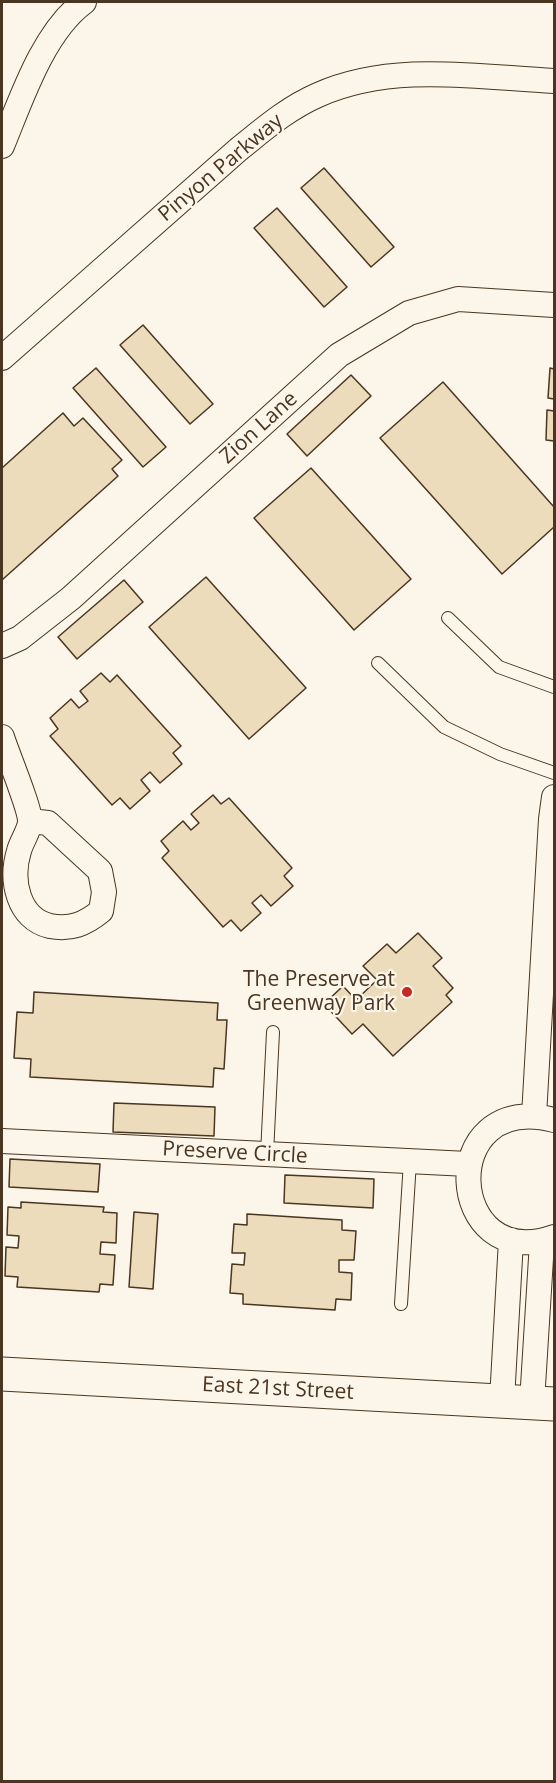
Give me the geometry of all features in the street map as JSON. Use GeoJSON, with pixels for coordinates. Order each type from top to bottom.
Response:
{"type":"FeatureCollection","features":[{"type":"Feature","properties":{"kind":"street"},"geometry":{"type":"LineString","coordinates":[[2,146],[35,65],[60,29],[84,2]]}},
{"type":"Feature","properties":{"kind":"street","name":"Pinyon Parkway"},"geometry":{"type":"LineString","coordinates":[[2,358],[238,149],[279,117],[318,95],[358,80],[405,73],[555,81]]}},
{"type":"Feature","properties":{"kind":"street","name":"Zion Lane"},"geometry":{"type":"LineString","coordinates":[[2,646],[20,638],[70,598],[339,356],[409,313],[458,299],[555,305]]}},
{"type":"Feature","properties":{"kind":"street"},"geometry":{"type":"LineString","coordinates":[[2,738],[30,821],[18,853],[15,880],[20,904],[39,924],[63,928],[86,923],[101,911],[104,892],[100,871],[48,823],[30,821]]}},
{"type":"Feature","properties":{"kind":"street"},"geometry":{"type":"LineString","coordinates":[[530,1402],[548,1240],[526,1243],[510,1240],[494,1231],[475,1210],[467,1183],[468,1164],[477,1144],[492,1128],[512,1118],[544,1118],[550,819],[555,797]]}},
{"type":"Feature","properties":{"kind":"street","name":"Preserve Circle"},"geometry":{"type":"LineString","coordinates":[[2,1141],[468,1164]]}},
{"type":"Feature","properties":{"kind":"street"},"geometry":{"type":"LineString","coordinates":[[510,1240],[530,1402]]}},
{"type":"Feature","properties":{"kind":"street","name":"East 21st Street"},"geometry":{"type":"LineString","coordinates":[[2,1374],[530,1402]]}},
{"type":"Feature","properties":{"kind":"lane"},"geometry":{"type":"LineString","coordinates":[[448,618],[499,667],[555,687]]}},
{"type":"Feature","properties":{"kind":"lane"},"geometry":{"type":"LineString","coordinates":[[378,663],[444,727],[500,754],[555,773]]}},
{"type":"Feature","properties":{"kind":"lane"},"geometry":{"type":"LineString","coordinates":[[267,1154],[273,1032]]}},
{"type":"Feature","properties":{"kind":"lane"},"geometry":{"type":"LineString","coordinates":[[401,1304],[410,1161]]}},
{"type":"Feature","properties":{"kind":"building"},"geometry":{"type":"Polygon","coordinates":[[[324,168],[394,247],[371,267],[301,188],[324,168]]]}},
{"type":"Feature","properties":{"kind":"building"},"geometry":{"type":"Polygon","coordinates":[[[277,208],[347,287],[324,307],[254,228],[277,208]]]}},
{"type":"Feature","properties":{"kind":"building"},"geometry":{"type":"Polygon","coordinates":[[[143,325],[213,404],[190,424],[120,345],[143,325]]]}},
{"type":"Feature","properties":{"kind":"building"},"geometry":{"type":"Polygon","coordinates":[[[96,368],[166,447],[143,467],[73,388],[96,368]]]}},
{"type":"Feature","properties":{"kind":"building"},"geometry":{"type":"Polygon","coordinates":[[[550,368],[554,369],[554,399],[548,398],[550,368]]]}},
{"type":"Feature","properties":{"kind":"building"},"geometry":{"type":"Polygon","coordinates":[[[351,375],[371,396],[307,456],[287,434],[351,375]]]}},
{"type":"Feature","properties":{"kind":"building"},"geometry":{"type":"Polygon","coordinates":[[[443,382],[554,507],[554,527],[502,574],[380,438],[443,382]]]}},
{"type":"Feature","properties":{"kind":"building"},"geometry":{"type":"Polygon","coordinates":[[[547,410],[554,411],[554,441],[546,440],[547,410]]]}},
{"type":"Feature","properties":{"kind":"building"},"geometry":{"type":"Polygon","coordinates":[[[63,413],[74,426],[83,418],[122,460],[112,469],[118,476],[2,580],[2,468],[63,413]]]}},
{"type":"Feature","properties":{"kind":"building"},"geometry":{"type":"Polygon","coordinates":[[[311,468],[411,579],[354,630],[254,518],[311,468]]]}},
{"type":"Feature","properties":{"kind":"building"},"geometry":{"type":"Polygon","coordinates":[[[206,577],[306,688],[249,739],[149,627],[206,577]]]}},
{"type":"Feature","properties":{"kind":"building"},"geometry":{"type":"Polygon","coordinates":[[[124,580],[143,602],[77,659],[58,637],[124,580]]]}},
{"type":"Feature","properties":{"kind":"building"},"geometry":{"type":"Polygon","coordinates":[[[101,673],[110,682],[117,675],[181,746],[173,753],[182,764],[160,783],[150,772],[141,780],[150,791],[130,809],[120,798],[112,805],[50,736],[58,729],[50,718],[71,699],[79,708],[88,701],[80,691],[101,673]]]}},
{"type":"Feature","properties":{"kind":"building"},"geometry":{"type":"Polygon","coordinates":[[[213,795],[221,804],[229,798],[292,868],[284,876],[293,886],[271,906],[261,895],[252,903],[261,913],[241,931],[231,920],[223,927],[162,858],[169,851],[161,841],[183,821],[191,830],[199,823],[191,814],[213,795]]]}},
{"type":"Feature","properties":{"kind":"building","name":"The Preserve at Greenway Park"},"geometry":{"type":"Polygon","coordinates":[[[418,933],[442,958],[433,966],[453,988],[446,995],[452,1002],[393,1056],[363,1024],[352,1034],[324,1004],[343,986],[356,1000],[377,980],[363,966],[387,944],[396,953],[418,933]]]}},
{"type":"Feature","properties":{"kind":"building"},"geometry":{"type":"Polygon","coordinates":[[[34,992],[218,1003],[217,1020],[227,1020],[224,1069],[214,1068],[213,1087],[30,1077],[31,1059],[14,1058],[17,1012],[33,1013],[34,992]]]}},
{"type":"Feature","properties":{"kind":"building"},"geometry":{"type":"Polygon","coordinates":[[[114,1103],[215,1107],[214,1136],[113,1132],[114,1103]]]}},
{"type":"Feature","properties":{"kind":"building"},"geometry":{"type":"Polygon","coordinates":[[[10,1159],[100,1164],[98,1192],[9,1187],[10,1159]]]}},
{"type":"Feature","properties":{"kind":"building"},"geometry":{"type":"Polygon","coordinates":[[[285,1175],[374,1179],[373,1208],[284,1203],[285,1175]]]}},
{"type":"Feature","properties":{"kind":"building"},"geometry":{"type":"Polygon","coordinates":[[[21,1202],[104,1207],[103,1212],[117,1213],[116,1243],[101,1242],[100,1254],[115,1255],[113,1285],[100,1284],[99,1292],[17,1287],[18,1277],[5,1276],[6,1247],[18,1248],[19,1236],[7,1235],[8,1207],[21,1208],[21,1202]]]}},
{"type":"Feature","properties":{"kind":"building"},"geometry":{"type":"Polygon","coordinates":[[[134,1212],[158,1214],[153,1289],[129,1287],[134,1212]]]}},
{"type":"Feature","properties":{"kind":"building"},"geometry":{"type":"Polygon","coordinates":[[[247,1214],[342,1220],[342,1230],[356,1231],[354,1260],[339,1260],[339,1272],[352,1273],[351,1300],[336,1299],[335,1310],[243,1304],[243,1294],[230,1293],[232,1264],[244,1265],[245,1253],[232,1253],[234,1224],[247,1225],[247,1214]]]}},
{"type":"Feature","properties":{"kind":"place","name":"The Preserve at Greenway Park"},"geometry":{"type":"Point","coordinates":[407,992]}}]}
